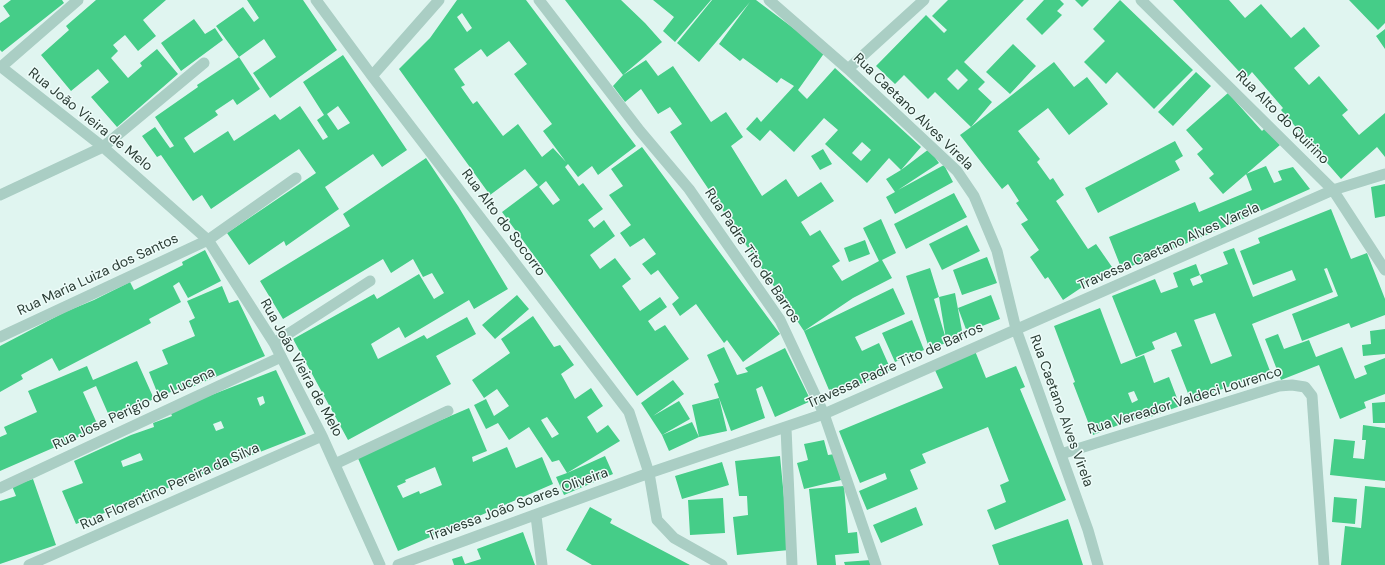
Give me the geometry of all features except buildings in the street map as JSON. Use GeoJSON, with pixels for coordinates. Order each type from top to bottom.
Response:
{"type":"FeatureCollection","features":[{"type":"Feature","properties":{"kind":"street"},"geometry":{"type":"LineString","coordinates":[[1,67],[78,0]]}},
{"type":"Feature","properties":{"kind":"street","name":"Rua Alto do Socorro"},"geometry":{"type":"LineString","coordinates":[[316,0],[372,76],[629,412],[649,473],[657,520],[674,538],[722,565]]}},
{"type":"Feature","properties":{"kind":"street"},"geometry":{"type":"LineString","coordinates":[[372,76],[439,0]]}},
{"type":"Feature","properties":{"kind":"street","name":"Rua Padre Tito de Barros"},"geometry":{"type":"LineString","coordinates":[[539,0],[688,190],[776,314],[824,414],[876,565]]}},
{"type":"Feature","properties":{"kind":"street","name":"Rua Caetano Alves Virela"},"geometry":{"type":"LineString","coordinates":[[769,0],[848,69],[958,171],[974,196],[997,251],[1016,329],[1061,454],[1098,565]]}},
{"type":"Feature","properties":{"kind":"street"},"geometry":{"type":"LineString","coordinates":[[848,69],[924,0]]}},
{"type":"Feature","properties":{"kind":"street","name":"Rua Alto do Quirino"},"geometry":{"type":"LineString","coordinates":[[1141,0],[1333,190],[1385,270]]}},
{"type":"Feature","properties":{"kind":"street"},"geometry":{"type":"LineString","coordinates":[[0,195],[103,147],[204,63]]}},
{"type":"Feature","properties":{"kind":"street","name":"Rua João Vieira de Melo"},"geometry":{"type":"LineString","coordinates":[[1,67],[103,147],[208,240],[274,343],[322,436],[380,565]]}},
{"type":"Feature","properties":{"kind":"street","name":"Travessa Caetano Alves Varela"},"geometry":{"type":"LineString","coordinates":[[1016,329],[1333,190],[1385,174]]}},
{"type":"Feature","properties":{"kind":"street","name":"Rua Maria Luiza dos Santos"},"geometry":{"type":"LineString","coordinates":[[0,337],[208,240],[296,178]]}},
{"type":"Feature","properties":{"kind":"street"},"geometry":{"type":"LineString","coordinates":[[274,343],[370,281]]}},
{"type":"Feature","properties":{"kind":"street","name":"Travessa Padre Tito de Barros"},"geometry":{"type":"LineString","coordinates":[[649,473],[824,414],[1016,329]]}},
{"type":"Feature","properties":{"kind":"street","name":"Rua Jose Perigio de Lucena"},"geometry":{"type":"LineString","coordinates":[[0,488],[281,357]]}},
{"type":"Feature","properties":{"kind":"street","name":"Rua Vereador Valdeci Lourenco"},"geometry":{"type":"LineString","coordinates":[[1061,454],[1279,386],[1292,385],[1305,387],[1312,396],[1324,565]]}},
{"type":"Feature","properties":{"kind":"street"},"geometry":{"type":"LineString","coordinates":[[335,464],[448,412]]}},
{"type":"Feature","properties":{"kind":"street"},"geometry":{"type":"LineString","coordinates":[[786,428],[792,565]]}},
{"type":"Feature","properties":{"kind":"street","name":"Rua Florentino Pereira da Silva"},"geometry":{"type":"LineString","coordinates":[[29,565],[322,436]]}},
{"type":"Feature","properties":{"kind":"street","name":"Travessa João Soares Oliveira"},"geometry":{"type":"LineString","coordinates":[[398,565],[443,547],[536,516],[649,473]]}},
{"type":"Feature","properties":{"kind":"street"},"geometry":{"type":"LineString","coordinates":[[536,516],[542,565]]}}]}
